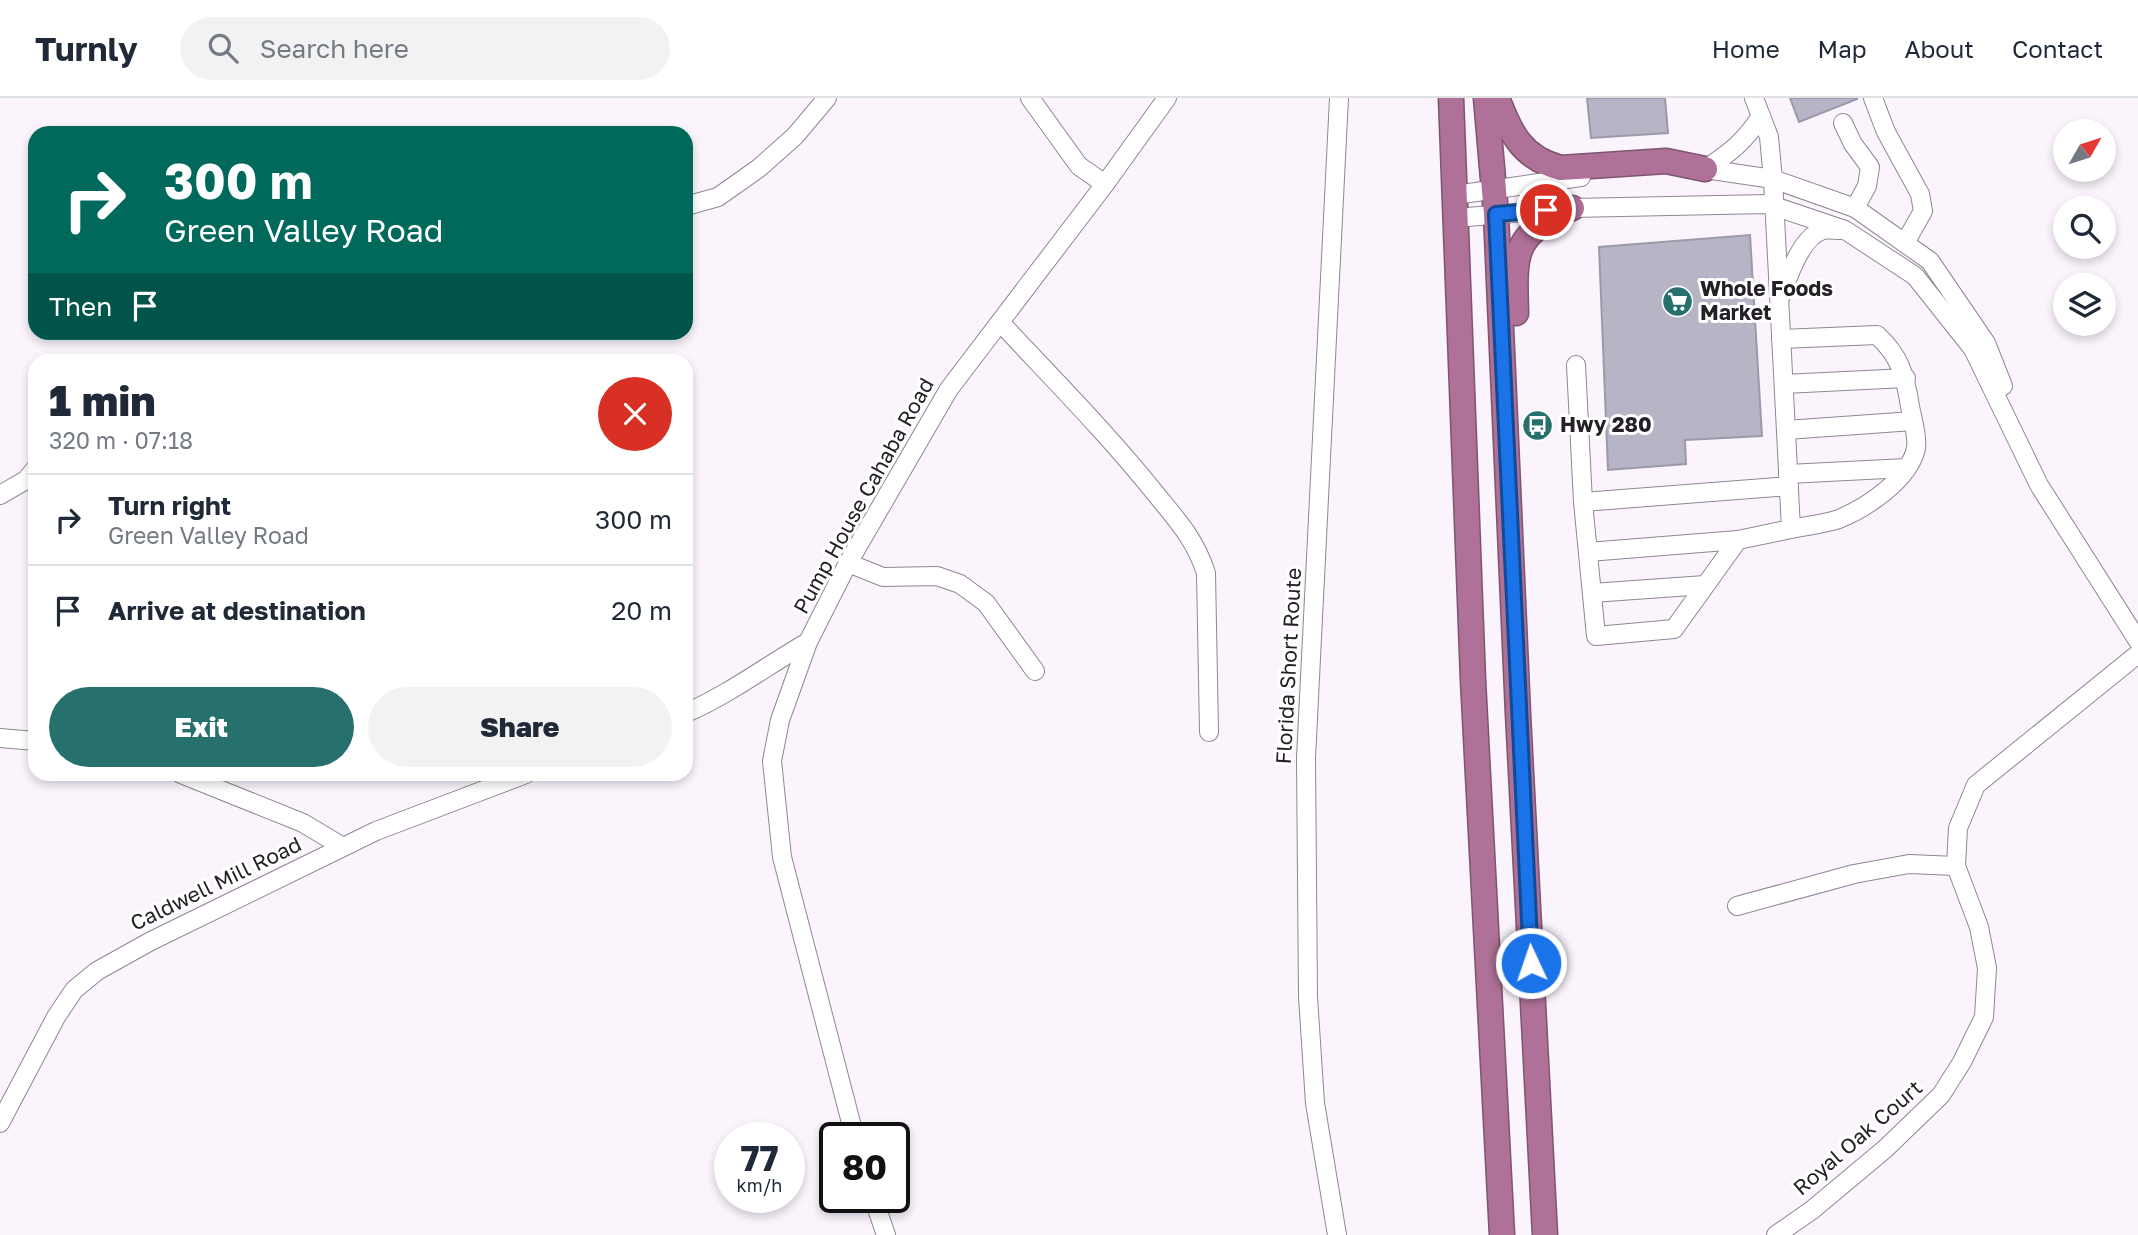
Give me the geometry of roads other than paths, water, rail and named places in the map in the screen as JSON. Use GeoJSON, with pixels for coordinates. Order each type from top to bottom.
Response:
{"type":"FeatureCollection","features":[{"type":"Feature","properties":{"kind":"highway"},"geometry":{"type":"LineString","coordinates":[[1451,98],[1473,680],[1499,1228]]}},
{"type":"Feature","properties":{"kind":"highway"},"geometry":{"type":"LineString","coordinates":[[1486,98],[1495,202],[1546,1229]]}},
{"type":"Feature","properties":{"kind":"highway"},"geometry":{"type":"LineString","coordinates":[[1497,98],[1517,142],[1546,164],[1561,168],[1666,161],[1705,169]]}},
{"type":"Feature","properties":{"kind":"highway"},"geometry":{"type":"LineString","coordinates":[[1502,379],[1518,354],[1516,266],[1520,247],[1533,230],[1546,220],[1572,208]]}},
{"type":"Feature","properties":{"kind":"street"},"geometry":{"type":"LineString","coordinates":[[693,204],[719,197],[759,168],[795,136],[827,98]]}},
{"type":"Feature","properties":{"kind":"street"},"geometry":{"type":"LineString","coordinates":[[1030,98],[1079,166],[1105,184]]}},
{"type":"Feature","properties":{"kind":"street","name":"Pump House Cahaba Road"},"geometry":{"type":"LineString","coordinates":[[851,1122],[782,857],[772,761],[780,720],[808,642],[848,564],[949,389],[1167,98]]}},
{"type":"Feature","properties":{"kind":"street","name":"Florida Short Route"},"geometry":{"type":"LineString","coordinates":[[1337,1235],[1315,1103],[1308,997],[1306,758],[1339,98]]}},
{"type":"Feature","properties":{"kind":"street"},"geometry":{"type":"LineString","coordinates":[[1754,98],[1769,137],[1773,179],[1791,529]]}},
{"type":"Feature","properties":{"kind":"street"},"geometry":{"type":"LineString","coordinates":[[1873,98],[1886,132],[1920,194],[1923,211],[1905,243]]}},
{"type":"Feature","properties":{"kind":"street"},"geometry":{"type":"LineString","coordinates":[[1705,169],[1722,159],[1748,136],[1761,116]]}},
{"type":"Feature","properties":{"kind":"street"},"geometry":{"type":"LineString","coordinates":[[1843,123],[1853,144],[1870,167],[1867,186],[1855,208]]}},
{"type":"Feature","properties":{"kind":"street"},"geometry":{"type":"LineString","coordinates":[[1495,202],[1576,177],[1705,169],[1773,179],[1855,208],[1930,261],[1986,343],[2039,485]]}},
{"type":"Feature","properties":{"kind":"street"},"geometry":{"type":"LineString","coordinates":[[1456,206],[1495,202],[1572,208],[1768,204],[1845,230],[1915,276],[1973,349],[2039,485],[2138,641]]}},
{"type":"Feature","properties":{"kind":"street"},"geometry":{"type":"LineString","coordinates":[[1779,304],[1789,272],[1806,244],[1821,230],[1845,230]]}},
{"type":"Feature","properties":{"kind":"street"},"geometry":{"type":"LineString","coordinates":[[1000,322],[1134,467],[1199,552],[1206,573],[1209,732]]}},
{"type":"Feature","properties":{"kind":"street"},"geometry":{"type":"LineString","coordinates":[[1588,552],[1738,540],[1838,519],[1870,503],[1899,480],[1916,447],[1906,378],[1890,347],[1877,335],[1781,339]]}},
{"type":"Feature","properties":{"kind":"street"},"geometry":{"type":"LineString","coordinates":[[1576,365],[1583,502],[1596,636],[1674,629],[1738,540]]}},
{"type":"Feature","properties":{"kind":"street"},"geometry":{"type":"LineString","coordinates":[[1784,384],[1906,378]]}},
{"type":"Feature","properties":{"kind":"street"},"geometry":{"type":"LineString","coordinates":[[1786,430],[1913,421]]}},
{"type":"Feature","properties":{"kind":"street"},"geometry":{"type":"LineString","coordinates":[[1583,502],[1906,468]]}},
{"type":"Feature","properties":{"kind":"street"},"geometry":{"type":"LineString","coordinates":[[0,495],[28,478]]}},
{"type":"Feature","properties":{"kind":"street"},"geometry":{"type":"LineString","coordinates":[[848,564],[883,577],[937,576],[960,584],[986,603],[1035,671]]}},
{"type":"Feature","properties":{"kind":"street"},"geometry":{"type":"LineString","coordinates":[[1592,593],[1705,585]]}},
{"type":"Feature","properties":{"kind":"street"},"geometry":{"type":"LineString","coordinates":[[693,710],[808,642]]}},
{"type":"Feature","properties":{"kind":"street","name":"Royal Oak Court"},"geometry":{"type":"LineString","coordinates":[[1776,1235],[1812,1210],[1885,1149],[1941,1095],[1962,1062],[1984,1017],[1986,968],[1979,927],[1956,866],[1958,828],[1976,785],[2138,654]]}},
{"type":"Feature","properties":{"kind":"street"},"geometry":{"type":"LineString","coordinates":[[0,738],[28,740]]}},
{"type":"Feature","properties":{"kind":"street"},"geometry":{"type":"LineString","coordinates":[[198,781],[303,823],[343,847]]}},
{"type":"Feature","properties":{"kind":"street","name":"Caldwell Mill Road"},"geometry":{"type":"LineString","coordinates":[[0,1123],[56,1017],[74,990],[97,971],[151,941],[388,826],[507,781]]}},
{"type":"Feature","properties":{"kind":"street"},"geometry":{"type":"LineString","coordinates":[[1737,906],[1854,874],[1895,866],[1956,866]]}},
{"type":"Feature","properties":{"kind":"street"},"geometry":{"type":"LineString","coordinates":[[878,1213],[886,1235]]}},
{"type":"Feature","properties":{"kind":"place","name":"Whole Foods Market"},"geometry":{"type":"Point","coordinates":[1677,301]}},
{"type":"Feature","properties":{"kind":"place","name":"Hwy 280"},"geometry":{"type":"Point","coordinates":[1537,425]}}]}
